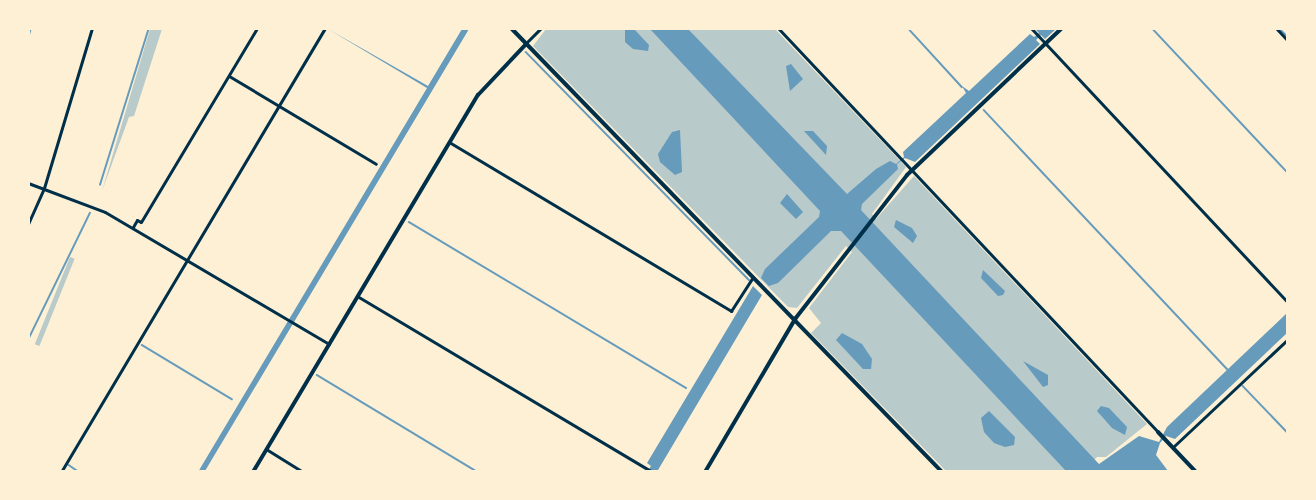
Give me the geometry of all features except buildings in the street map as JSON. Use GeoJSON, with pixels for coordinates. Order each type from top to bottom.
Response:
{"type":"FeatureCollection","features":[{"type":"Feature","properties":{"kind":"street"},"geometry":{"type":"LineString","coordinates":[[28,224],[44,188],[92,28]]}},
{"type":"Feature","properties":{"kind":"street"},"geometry":{"type":"LineString","coordinates":[[133,228],[137,220],[141,222],[257,28]]}},
{"type":"Feature","properties":{"kind":"street"},"geometry":{"type":"LineString","coordinates":[[61,471],[325,28]]}},
{"type":"Feature","properties":{"kind":"street"},"geometry":{"type":"LineString","coordinates":[[511,28],[942,471]]}},
{"type":"Feature","properties":{"kind":"street"},"geometry":{"type":"LineString","coordinates":[[253,471],[482,89],[541,28]]}},
{"type":"Feature","properties":{"kind":"street"},"geometry":{"type":"LineString","coordinates":[[778,28],[1196,471]]}},
{"type":"Feature","properties":{"kind":"street"},"geometry":{"type":"LineString","coordinates":[[1030,28],[1287,303]]}},
{"type":"Feature","properties":{"kind":"street"},"geometry":{"type":"LineString","coordinates":[[705,471],[795,319],[912,170],[1062,28]]}},
{"type":"Feature","properties":{"kind":"street"},"geometry":{"type":"LineString","coordinates":[[1276,28],[1287,41]]}},
{"type":"Feature","properties":{"kind":"street"},"geometry":{"type":"LineString","coordinates":[[229,76],[376,164]]}},
{"type":"Feature","properties":{"kind":"street"},"geometry":{"type":"LineString","coordinates":[[449,142],[731,311],[753,277]]}},
{"type":"Feature","properties":{"kind":"street"},"geometry":{"type":"LineString","coordinates":[[28,183],[93,207],[133,228],[329,344]]}},
{"type":"Feature","properties":{"kind":"street"},"geometry":{"type":"LineString","coordinates":[[357,296],[650,470]]}},
{"type":"Feature","properties":{"kind":"street"},"geometry":{"type":"LineString","coordinates":[[1173,447],[1287,339]]}},
{"type":"Feature","properties":{"kind":"street"},"geometry":{"type":"LineString","coordinates":[[266,449],[303,471]]}},
{"type":"Feature","properties":{"kind":"shaded area"},"geometry":{"type":"Polygon","coordinates":[[[150,29],[162,29],[134,116],[129,117],[102,191],[150,29]]]}},
{"type":"Feature","properties":{"kind":"shaded area"},"geometry":{"type":"Polygon","coordinates":[[[546,29],[775,29],[906,167],[872,214],[876,219],[914,176],[1147,424],[1106,457],[1097,457],[1083,471],[946,471],[811,333],[821,323],[809,308],[852,252],[846,246],[797,308],[788,307],[533,46],[546,29]]]}},
{"type":"Feature","properties":{"kind":"shaded area"},"geometry":{"type":"Polygon","coordinates":[[[70,257],[75,259],[39,346],[35,344],[70,257]]]}},
{"type":"Feature","properties":{"kind":"water"},"geometry":{"type":"Polygon","coordinates":[[[328,29],[428,86],[462,29],[469,29],[205,471],[198,472],[427,88],[328,29]]]}},
{"type":"Feature","properties":{"kind":"water"},"geometry":{"type":"Polygon","coordinates":[[[625,29],[634,29],[649,45],[648,51],[633,49],[625,42],[625,29]]]}},
{"type":"Feature","properties":{"kind":"water"},"geometry":{"type":"Polygon","coordinates":[[[650,29],[688,29],[847,194],[876,169],[890,161],[896,164],[904,157],[903,152],[966,93],[962,86],[969,91],[1030,34],[1034,37],[1039,33],[1035,29],[1056,29],[1045,39],[1041,35],[1036,40],[1040,44],[915,162],[905,158],[897,164],[898,169],[862,204],[861,210],[1099,464],[1139,436],[1159,442],[1167,427],[1287,313],[1287,333],[1175,439],[1166,436],[1160,443],[1156,455],[1168,471],[1066,471],[841,231],[831,231],[778,283],[769,286],[761,278],[765,269],[819,217],[820,211],[650,29]]]}},
{"type":"Feature","properties":{"kind":"water"},"geometry":{"type":"Polygon","coordinates":[[[791,64],[803,79],[790,91],[786,66],[791,64]]]}},
{"type":"Feature","properties":{"kind":"water"},"geometry":{"type":"Polygon","coordinates":[[[680,130],[682,172],[675,175],[660,162],[658,154],[672,132],[680,130]]]}},
{"type":"Feature","properties":{"kind":"water"},"geometry":{"type":"Polygon","coordinates":[[[804,131],[813,131],[827,146],[826,155],[804,131]]]}},
{"type":"Feature","properties":{"kind":"water"},"geometry":{"type":"Polygon","coordinates":[[[787,194],[803,212],[796,219],[780,203],[787,194]]]}},
{"type":"Feature","properties":{"kind":"water"},"geometry":{"type":"Polygon","coordinates":[[[896,220],[912,228],[917,236],[913,243],[894,227],[896,220]]]}},
{"type":"Feature","properties":{"kind":"water"},"geometry":{"type":"Polygon","coordinates":[[[983,270],[1005,291],[1003,295],[998,296],[981,278],[983,270]]]}},
{"type":"Feature","properties":{"kind":"water"},"geometry":{"type":"Polygon","coordinates":[[[753,286],[762,295],[658,470],[648,471],[651,466],[647,463],[753,286]]]}},
{"type":"Feature","properties":{"kind":"water"},"geometry":{"type":"Polygon","coordinates":[[[842,333],[862,344],[872,359],[871,369],[863,369],[836,340],[842,333]]]}},
{"type":"Feature","properties":{"kind":"water"},"geometry":{"type":"Polygon","coordinates":[[[1023,361],[1048,375],[1048,385],[1043,387],[1023,361]]]}},
{"type":"Feature","properties":{"kind":"water"},"geometry":{"type":"Polygon","coordinates":[[[1101,406],[1109,408],[1127,427],[1125,435],[1112,428],[1097,411],[1101,406]]]}},
{"type":"Feature","properties":{"kind":"water"},"geometry":{"type":"Polygon","coordinates":[[[989,411],[1015,437],[1014,445],[1005,447],[994,443],[984,432],[981,418],[989,411]]]}},
{"type":"Feature","properties":{"kind":"waterway"},"geometry":{"type":"LineString","coordinates":[[28,38],[31,28]]}},
{"type":"Feature","properties":{"kind":"waterway"},"geometry":{"type":"LineString","coordinates":[[100,185],[149,28]]}},
{"type":"Feature","properties":{"kind":"waterway"},"geometry":{"type":"LineString","coordinates":[[908,28],[962,87]]}},
{"type":"Feature","properties":{"kind":"waterway"},"geometry":{"type":"LineString","coordinates":[[1152,28],[1288,173]]}},
{"type":"Feature","properties":{"kind":"waterway"},"geometry":{"type":"LineString","coordinates":[[1279,28],[1288,37]]}},
{"type":"Feature","properties":{"kind":"waterway"},"geometry":{"type":"LineString","coordinates":[[526,52],[749,280]]}},
{"type":"Feature","properties":{"kind":"waterway"},"geometry":{"type":"LineString","coordinates":[[984,110],[1228,370]]}},
{"type":"Feature","properties":{"kind":"waterway"},"geometry":{"type":"LineString","coordinates":[[28,340],[90,213]]}},
{"type":"Feature","properties":{"kind":"waterway"},"geometry":{"type":"LineString","coordinates":[[409,222],[686,388]]}},
{"type":"Feature","properties":{"kind":"waterway"},"geometry":{"type":"LineString","coordinates":[[142,345],[232,399]]}},
{"type":"Feature","properties":{"kind":"waterway"},"geometry":{"type":"LineString","coordinates":[[317,375],[478,472]]}},
{"type":"Feature","properties":{"kind":"waterway"},"geometry":{"type":"LineString","coordinates":[[1243,386],[1288,433]]}},
{"type":"Feature","properties":{"kind":"waterway"},"geometry":{"type":"LineString","coordinates":[[69,465],[79,472]]}}]}
